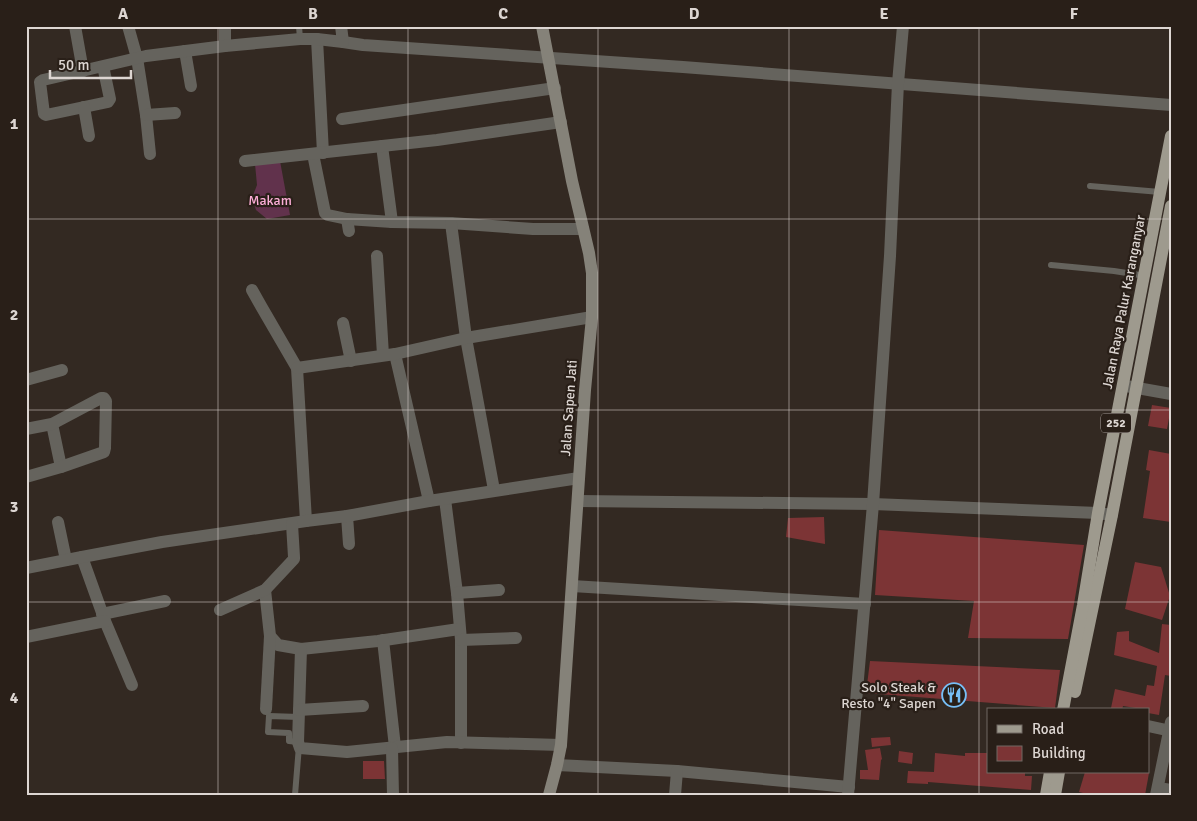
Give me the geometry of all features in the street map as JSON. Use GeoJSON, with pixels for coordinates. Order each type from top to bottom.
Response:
{"type":"FeatureCollection","features":[{"type":"Feature","properties":{"kind":"main road","name":"Jalan Raya Palur Karanganyar"},"geometry":{"type":"LineString","coordinates":[[1063,708],[1112,515],[1136,388],[1160,192],[1171,136]]}},
{"type":"Feature","properties":{"kind":"main road","name":"Jalan Raya Palur Karanganyar"},"geometry":{"type":"LineString","coordinates":[[1071,708],[1088,606],[1098,513],[1123,385],[1150,277],[1171,206]]}},
{"type":"Feature","properties":{"kind":"main road"},"geometry":{"type":"LineString","coordinates":[[1046,795],[1050,774]]}},
{"type":"Feature","properties":{"kind":"main road"},"geometry":{"type":"LineString","coordinates":[[1055,795],[1059,774]]}},
{"type":"Feature","properties":{"kind":"street"},"geometry":{"type":"LineString","coordinates":[[75,26],[82,71]]}},
{"type":"Feature","properties":{"kind":"street"},"geometry":{"type":"LineString","coordinates":[[128,26],[138,58],[150,154]]}},
{"type":"Feature","properties":{"kind":"street"},"geometry":{"type":"LineString","coordinates":[[225,26],[225,46]]}},
{"type":"Feature","properties":{"kind":"street"},"geometry":{"type":"LineString","coordinates":[[341,26],[343,42]]}},
{"type":"Feature","properties":{"kind":"street","name":"Jalan Sapen Jati"},"geometry":{"type":"LineString","coordinates":[[542,26],[592,273],[592,318],[561,745],[549,795]]}},
{"type":"Feature","properties":{"kind":"street"},"geometry":{"type":"LineString","coordinates":[[557,765],[677,771],[849,791],[873,504],[903,26]]}},
{"type":"Feature","properties":{"kind":"street"},"geometry":{"type":"LineString","coordinates":[[104,66],[109,101],[45,115],[40,82],[43,80],[138,58],[225,46],[317,39],[363,45],[898,83],[1171,105]]}},
{"type":"Feature","properties":{"kind":"street"},"geometry":{"type":"LineString","coordinates":[[317,39],[318,154],[325,213],[348,225],[392,222],[451,222],[533,229],[583,229]]}},
{"type":"Feature","properties":{"kind":"street"},"geometry":{"type":"LineString","coordinates":[[186,51],[191,86]]}},
{"type":"Feature","properties":{"kind":"street"},"geometry":{"type":"LineString","coordinates":[[342,119],[555,88]]}},
{"type":"Feature","properties":{"kind":"street"},"geometry":{"type":"LineString","coordinates":[[84,107],[89,136]]}},
{"type":"Feature","properties":{"kind":"street"},"geometry":{"type":"LineString","coordinates":[[146,115],[175,113]]}},
{"type":"Feature","properties":{"kind":"street"},"geometry":{"type":"LineString","coordinates":[[245,161],[437,140],[561,122]]}},
{"type":"Feature","properties":{"kind":"street"},"geometry":{"type":"LineString","coordinates":[[382,146],[392,222]]}},
{"type":"Feature","properties":{"kind":"street"},"geometry":{"type":"LineString","coordinates":[[451,222],[466,338],[494,490]]}},
{"type":"Feature","properties":{"kind":"street"},"geometry":{"type":"LineString","coordinates":[[377,256],[389,354],[429,501]]}},
{"type":"Feature","properties":{"kind":"street"},"geometry":{"type":"LineString","coordinates":[[252,290],[297,368],[306,521]]}},
{"type":"Feature","properties":{"kind":"street"},"geometry":{"type":"LineString","coordinates":[[297,368],[351,361],[466,338],[592,318]]}},
{"type":"Feature","properties":{"kind":"street"},"geometry":{"type":"LineString","coordinates":[[343,323],[351,361]]}},
{"type":"Feature","properties":{"kind":"street"},"geometry":{"type":"LineString","coordinates":[[26,380],[62,370]]}},
{"type":"Feature","properties":{"kind":"street"},"geometry":{"type":"LineString","coordinates":[[1123,385],[1171,394]]}},
{"type":"Feature","properties":{"kind":"street"},"geometry":{"type":"LineString","coordinates":[[26,429],[52,424],[101,398],[105,399],[104,452],[26,477]]}},
{"type":"Feature","properties":{"kind":"street"},"geometry":{"type":"LineString","coordinates":[[52,424],[61,467]]}},
{"type":"Feature","properties":{"kind":"street"},"geometry":{"type":"LineString","coordinates":[[26,568],[156,543],[347,516],[494,490],[579,478]]}},
{"type":"Feature","properties":{"kind":"street"},"geometry":{"type":"LineString","coordinates":[[445,499],[457,593],[460,635],[461,743]]}},
{"type":"Feature","properties":{"kind":"street"},"geometry":{"type":"LineString","coordinates":[[578,501],[873,504],[1112,515]]}},
{"type":"Feature","properties":{"kind":"street"},"geometry":{"type":"LineString","coordinates":[[347,516],[349,544]]}},
{"type":"Feature","properties":{"kind":"street"},"geometry":{"type":"LineString","coordinates":[[58,522],[66,560]]}},
{"type":"Feature","properties":{"kind":"street"},"geometry":{"type":"LineString","coordinates":[[220,610],[265,590],[294,558],[292,524]]}},
{"type":"Feature","properties":{"kind":"street"},"geometry":{"type":"LineString","coordinates":[[82,556],[103,618],[132,685]]}},
{"type":"Feature","properties":{"kind":"street"},"geometry":{"type":"LineString","coordinates":[[572,586],[865,604]]}},
{"type":"Feature","properties":{"kind":"street"},"geometry":{"type":"LineString","coordinates":[[265,590],[270,636],[266,708]]}},
{"type":"Feature","properties":{"kind":"street"},"geometry":{"type":"LineString","coordinates":[[457,593],[499,590]]}},
{"type":"Feature","properties":{"kind":"street"},"geometry":{"type":"LineString","coordinates":[[26,637],[165,601]]}},
{"type":"Feature","properties":{"kind":"street"},"geometry":{"type":"LineString","coordinates":[[270,636],[278,645],[301,649],[383,640],[460,635],[516,638]]}},
{"type":"Feature","properties":{"kind":"street"},"geometry":{"type":"LineString","coordinates":[[383,640],[394,748],[392,795]]}},
{"type":"Feature","properties":{"kind":"street"},"geometry":{"type":"LineString","coordinates":[[301,649],[300,748],[347,752],[440,742],[561,745]]}},
{"type":"Feature","properties":{"kind":"street"},"geometry":{"type":"LineString","coordinates":[[299,714],[363,706]]}},
{"type":"Feature","properties":{"kind":"street"},"geometry":{"type":"LineString","coordinates":[[1150,726],[1170,728],[1157,791],[1171,790]]}},
{"type":"Feature","properties":{"kind":"street"},"geometry":{"type":"LineString","coordinates":[[676,795],[677,771]]}},
{"type":"Feature","properties":{"kind":"lane"},"geometry":{"type":"LineString","coordinates":[[298,26],[300,40]]}},
{"type":"Feature","properties":{"kind":"lane"},"geometry":{"type":"LineString","coordinates":[[1090,186],[1160,192]]}},
{"type":"Feature","properties":{"kind":"lane"},"geometry":{"type":"LineString","coordinates":[[1051,265],[1114,271],[1150,277]]}},
{"type":"Feature","properties":{"kind":"lane"},"geometry":{"type":"LineString","coordinates":[[296,795],[299,743],[289,741],[290,733],[268,732],[269,716],[299,714]]}},
{"type":"Feature","properties":{"kind":"green space","name":"Makam"},"geometry":{"type":"Polygon","coordinates":[[[280,161],[290,215],[267,219],[256,210],[252,198],[257,185],[255,164],[280,161]]]}},
{"type":"Feature","properties":{"kind":"building"},"geometry":{"type":"Polygon","coordinates":[[[1152,405],[1171,408],[1167,429],[1148,426],[1152,405]]]}},
{"type":"Feature","properties":{"kind":"building"},"geometry":{"type":"Polygon","coordinates":[[[1149,450],[1171,454],[1171,522],[1143,518],[1150,471],[1146,470],[1149,450]]]}},
{"type":"Feature","properties":{"kind":"building"},"geometry":{"type":"Polygon","coordinates":[[[824,517],[825,544],[786,537],[788,518],[824,517]]]}},
{"type":"Feature","properties":{"kind":"building"},"geometry":{"type":"Polygon","coordinates":[[[879,530],[1084,545],[1068,639],[968,638],[974,601],[875,595],[879,530]]]}},
{"type":"Feature","properties":{"kind":"building"},"geometry":{"type":"Polygon","coordinates":[[[1135,562],[1161,567],[1170,596],[1162,620],[1125,609],[1135,562]]]}},
{"type":"Feature","properties":{"kind":"building"},"geometry":{"type":"Polygon","coordinates":[[[1162,624],[1171,625],[1171,676],[1165,675],[1159,715],[1150,713],[1150,708],[1123,706],[1122,708],[1111,708],[1115,689],[1145,696],[1147,685],[1154,686],[1157,666],[1114,655],[1117,632],[1129,631],[1129,641],[1159,653],[1162,624]]]}},
{"type":"Feature","properties":{"kind":"building"},"geometry":{"type":"Polygon","coordinates":[[[870,661],[1060,670],[1055,708],[866,693],[870,661]]]}},
{"type":"Feature","properties":{"kind":"building"},"geometry":{"type":"Polygon","coordinates":[[[890,737],[891,745],[872,747],[871,738],[890,737]]]}},
{"type":"Feature","properties":{"kind":"building"},"geometry":{"type":"Polygon","coordinates":[[[880,748],[882,759],[879,780],[860,779],[860,770],[868,770],[865,750],[880,748]]]}},
{"type":"Feature","properties":{"kind":"building"},"geometry":{"type":"Polygon","coordinates":[[[899,751],[913,753],[912,764],[898,762],[899,751]]]}},
{"type":"Feature","properties":{"kind":"building"},"geometry":{"type":"Polygon","coordinates":[[[935,753],[965,756],[965,753],[987,753],[987,774],[1025,774],[1025,776],[1032,776],[1031,790],[928,782],[928,784],[907,783],[908,771],[934,772],[935,753]]]}},
{"type":"Feature","properties":{"kind":"building"},"geometry":{"type":"Polygon","coordinates":[[[363,761],[384,761],[385,779],[363,779],[363,761]]]}},
{"type":"Feature","properties":{"kind":"building"},"geometry":{"type":"Polygon","coordinates":[[[1084,774],[1149,774],[1145,795],[1091,795],[1079,792],[1084,774]]]}},
{"type":"Feature","properties":{"kind":"place","name":"Solo Steak & Resto \"4\" Sapen"},"geometry":{"type":"Point","coordinates":[954,695]}}]}
